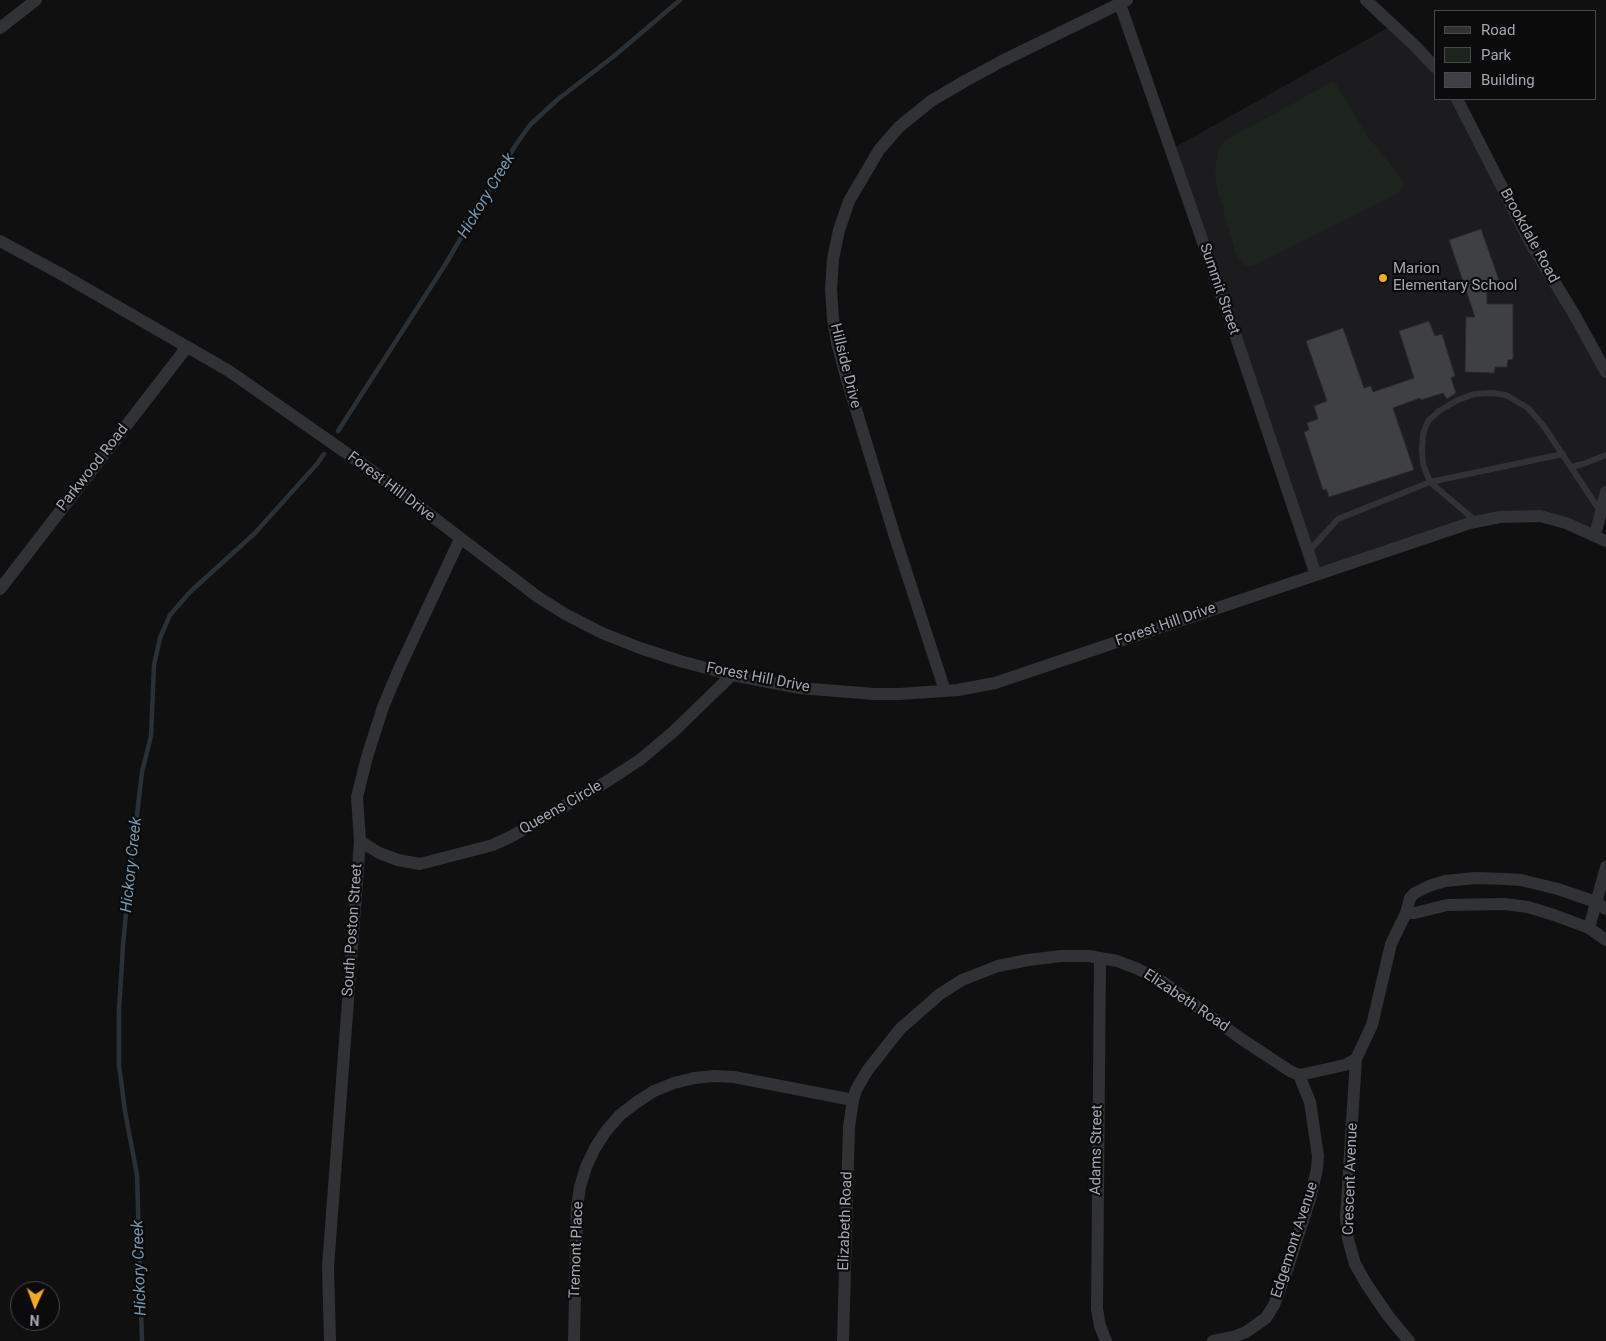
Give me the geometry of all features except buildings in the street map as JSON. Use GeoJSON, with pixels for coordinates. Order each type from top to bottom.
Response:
{"type":"FeatureCollection","features":[{"type":"Feature","properties":{"kind":"street"},"geometry":{"type":"LineString","coordinates":[[0,28],[36,0]]}},
{"type":"Feature","properties":{"kind":"street"},"geometry":{"type":"LineString","coordinates":[[1366,0],[1434,66]]}},
{"type":"Feature","properties":{"kind":"street","name":"Summit Street"},"geometry":{"type":"LineString","coordinates":[[1123,2],[1316,575]]}},
{"type":"Feature","properties":{"kind":"street","name":"Hillside Drive"},"geometry":{"type":"LineString","coordinates":[[945,692],[837,343],[831,289],[833,259],[839,230],[850,201],[869,167],[879,150],[899,127],[932,101],[965,81],[1123,2]]}},
{"type":"Feature","properties":{"kind":"street","name":"Brookdale Road"},"geometry":{"type":"LineString","coordinates":[[1457,100],[1530,242],[1574,314],[1606,372]]}},
{"type":"Feature","properties":{"kind":"street","name":"Forest Hill Drive"},"geometry":{"type":"LineString","coordinates":[[0,241],[61,274],[228,371],[374,473],[538,597],[564,614],[640,648],[680,661],[732,675],[800,688],[874,694],[945,692],[995,683],[1477,522],[1500,517],[1540,516],[1566,523],[1601,538]]}},
{"type":"Feature","properties":{"kind":"street","name":"Parkwood Road"},"geometry":{"type":"LineString","coordinates":[[0,589],[187,347]]}},
{"type":"Feature","properties":{"kind":"street"},"geometry":{"type":"LineString","coordinates":[[1601,538],[1601,512],[1606,492]]}},
{"type":"Feature","properties":{"kind":"street","name":"South Poston Street"},"geometry":{"type":"LineString","coordinates":[[330,1341],[328,1267],[360,841],[357,797],[383,707],[460,539]]}},
{"type":"Feature","properties":{"kind":"street","name":"Queens Circle"},"geometry":{"type":"LineString","coordinates":[[360,841],[398,860],[420,864],[493,845],[606,782],[641,759],[673,732],[732,675]]}},
{"type":"Feature","properties":{"kind":"street"},"geometry":{"type":"LineString","coordinates":[[1589,928],[1601,905],[1606,867]]}},
{"type":"Feature","properties":{"kind":"street"},"geometry":{"type":"LineString","coordinates":[[1299,1075],[1345,1065],[1356,1059],[1372,1025],[1390,944],[1406,913],[1410,898],[1415,893],[1445,881],[1476,878],[1521,880],[1558,889],[1601,905]]}},
{"type":"Feature","properties":{"kind":"street"},"geometry":{"type":"LineString","coordinates":[[1406,913],[1415,913],[1447,905],[1506,904],[1528,907],[1554,915],[1589,928],[1606,940]]}},
{"type":"Feature","properties":{"kind":"street","name":"Elizabeth Road"},"geometry":{"type":"LineString","coordinates":[[843,1341],[849,1127],[853,1100],[858,1085],[867,1070],[900,1029],[940,994],[962,980],[998,966],[1028,960],[1061,956],[1117,961],[1163,982],[1240,1038],[1299,1075]]}},
{"type":"Feature","properties":{"kind":"street","name":"Adams Street"},"geometry":{"type":"LineString","coordinates":[[1100,958],[1097,1309],[1100,1326],[1106,1341]]}},
{"type":"Feature","properties":{"kind":"street","name":"Crescent Avenue"},"geometry":{"type":"LineString","coordinates":[[1356,1059],[1346,1217],[1348,1239],[1355,1264],[1367,1285],[1408,1341]]}},
{"type":"Feature","properties":{"kind":"street","name":"Edgemont Avenue"},"geometry":{"type":"LineString","coordinates":[[1213,1341],[1246,1332],[1266,1318],[1274,1305],[1287,1270],[1310,1199],[1317,1169],[1317,1147],[1310,1102],[1299,1075]]}},
{"type":"Feature","properties":{"kind":"street","name":"Tremont Place"},"geometry":{"type":"LineString","coordinates":[[574,1341],[577,1207],[580,1187],[586,1167],[595,1148],[620,1115],[648,1095],[674,1083],[714,1076],[734,1077],[853,1100]]}},
{"type":"Feature","properties":{"kind":"lane"},"geometry":{"type":"LineString","coordinates":[[1477,522],[1430,482],[1423,464],[1422,450],[1423,434],[1428,421],[1439,411],[1474,394],[1492,393],[1506,395],[1528,408],[1543,425],[1601,512]]}},
{"type":"Feature","properties":{"kind":"lane"},"geometry":{"type":"LineString","coordinates":[[1308,552],[1338,519],[1430,482],[1563,454]]}},
{"type":"Feature","properties":{"kind":"lane"},"geometry":{"type":"LineString","coordinates":[[1571,467],[1606,455]]}},
{"type":"Feature","properties":{"kind":"shaded area","name":"Marion Elementary School"},"geometry":{"type":"Polygon","coordinates":[[[1393,25],[1434,66],[1434,100],[1458,100],[1606,372],[1606,492],[1595,535],[1566,523],[1500,517],[1316,575],[1170,150],[1393,25]]]}},
{"type":"Feature","properties":{"kind":"green space"},"geometry":{"type":"Polygon","coordinates":[[[1334,81],[1368,137],[1400,176],[1403,189],[1399,193],[1257,264],[1244,265],[1236,255],[1217,188],[1215,170],[1219,149],[1224,141],[1334,81]]]}},
{"type":"Feature","properties":{"kind":"waterway","name":"Hickory Creek"},"geometry":{"type":"LineString","coordinates":[[338,431],[445,265],[515,146],[530,125],[557,100],[614,56],[680,0]]}},
{"type":"Feature","properties":{"kind":"waterway","name":"Hickory Creek"},"geometry":{"type":"LineString","coordinates":[[142,1341],[137,1175],[125,1111],[119,1065],[119,1011],[129,883],[142,772],[151,736],[154,665],[160,638],[170,615],[190,592],[255,533],[324,454]]}},
{"type":"Feature","properties":{"kind":"place","name":"Marion Elementary School"},"geometry":{"type":"Point","coordinates":[1383,278]}}]}
